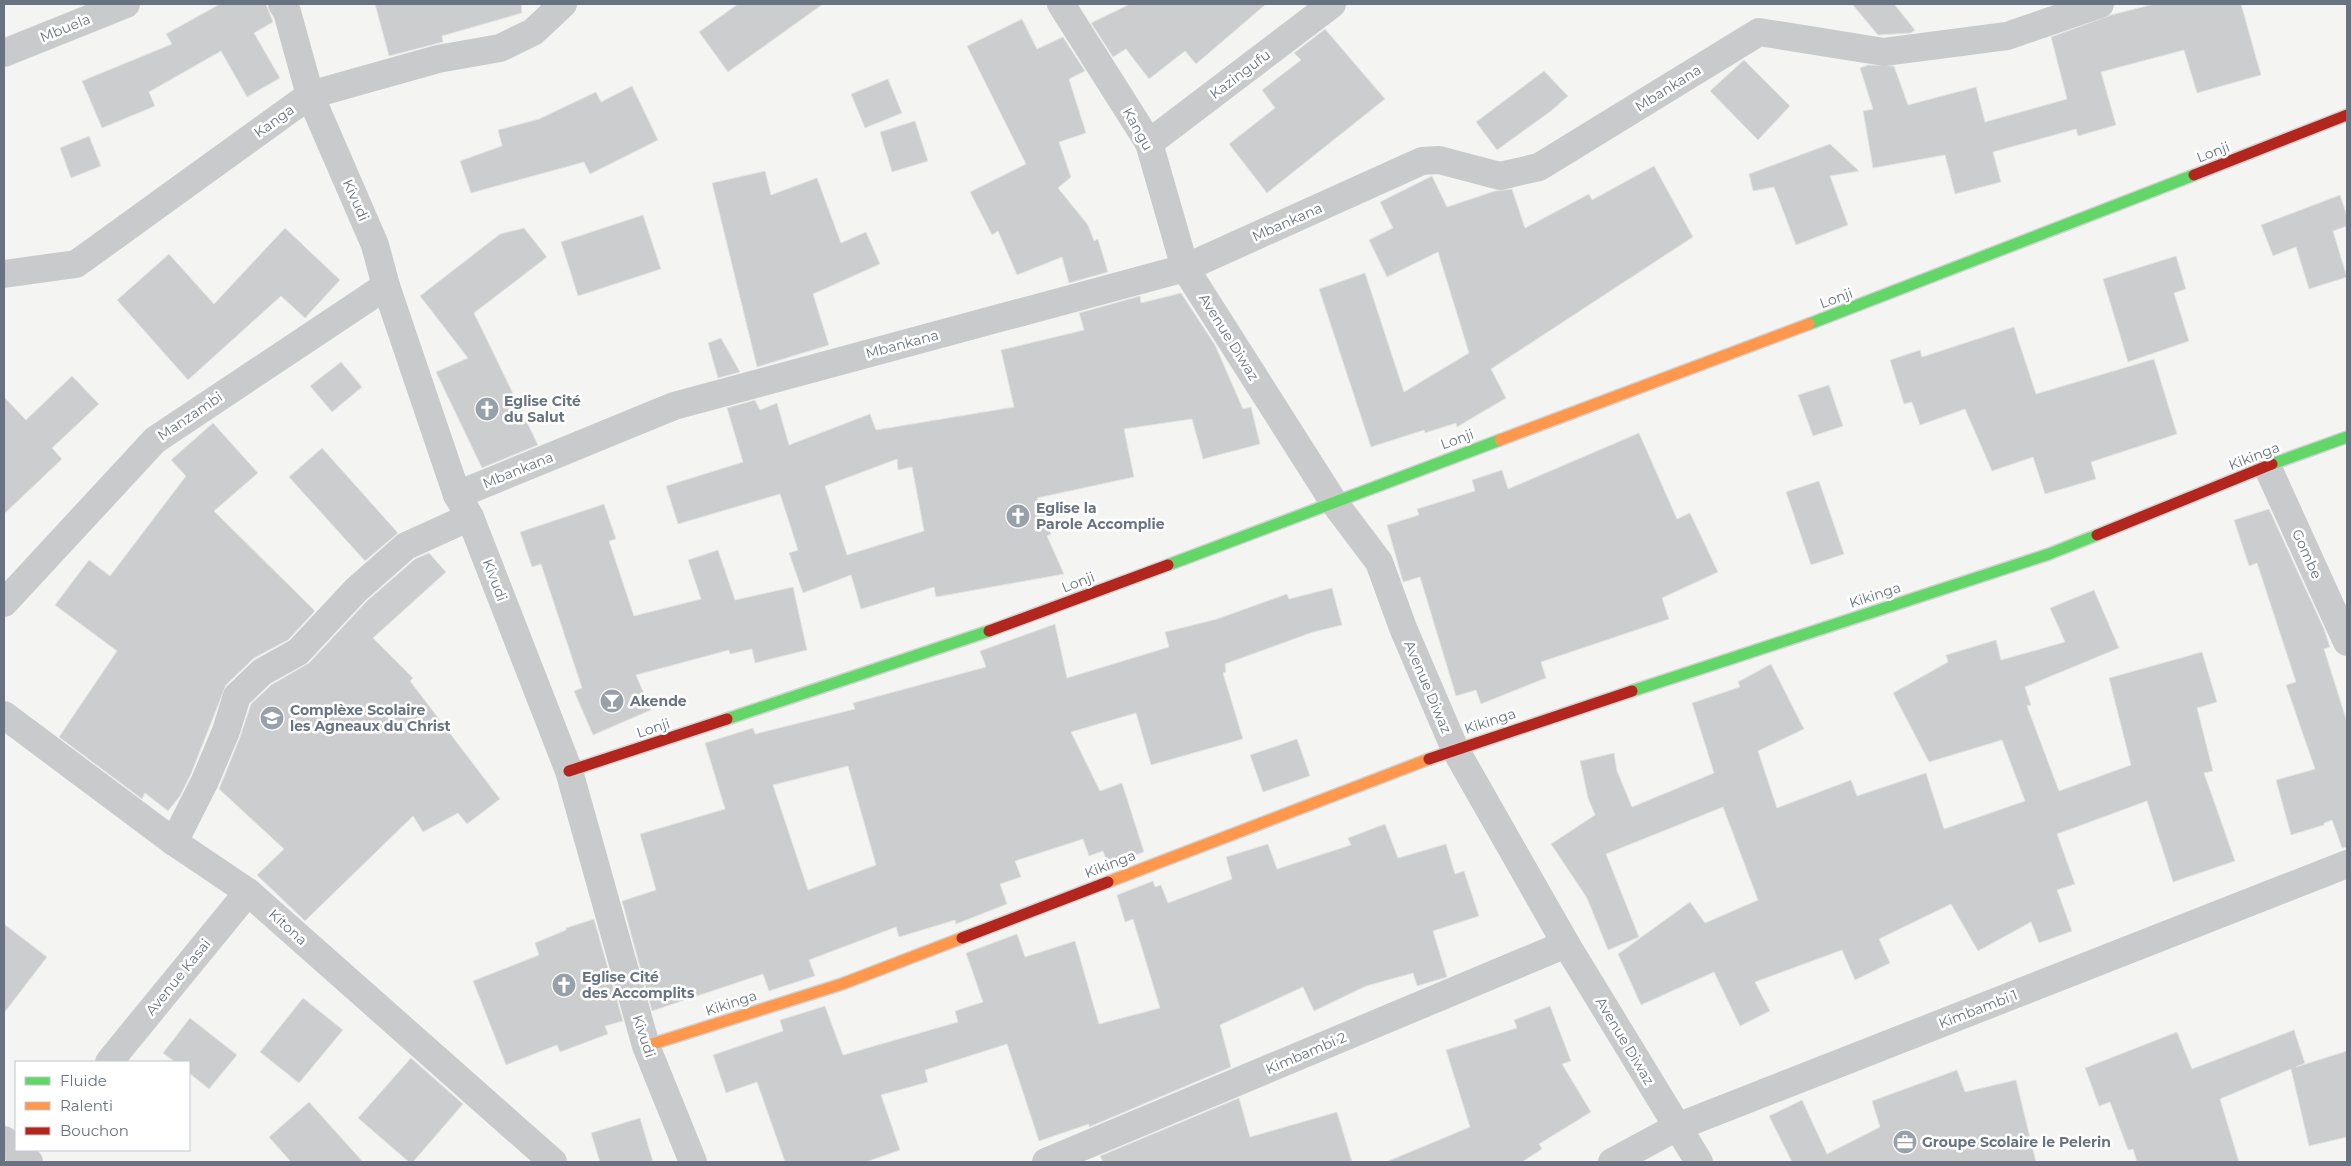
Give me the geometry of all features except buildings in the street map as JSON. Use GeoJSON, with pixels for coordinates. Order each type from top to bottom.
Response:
{"type":"FeatureCollection","features":[{"type":"Feature","properties":{"kind":"street","name":"Mbuela"},"geometry":{"type":"LineString","coordinates":[[4,53],[126,4]]}},
{"type":"Feature","properties":{"kind":"street","name":"Kivudi"},"geometry":{"type":"LineString","coordinates":[[282,4],[287,12],[310,96],[375,246],[386,286],[464,506],[569,770],[646,1046],[693,1162]]}},
{"type":"Feature","properties":{"kind":"street","name":"Kanga"},"geometry":{"type":"LineString","coordinates":[[4,274],[76,264],[310,96],[438,59],[500,48],[533,32],[563,4]]}},
{"type":"Feature","properties":{"kind":"street","name":"Kangu"},"geometry":{"type":"LineString","coordinates":[[1061,4],[1149,143],[1185,268]]}},
{"type":"Feature","properties":{"kind":"street","name":"Kazingufu"},"geometry":{"type":"LineString","coordinates":[[1149,143],[1332,4]]}},
{"type":"Feature","properties":{"kind":"street","name":"Mbankana"},"geometry":{"type":"LineString","coordinates":[[174,842],[205,781],[226,731],[237,696],[262,672],[298,652],[356,590],[406,546],[464,506],[674,406],[1185,268],[1422,161],[1439,160],[1500,176],[1539,168],[1759,32],[1884,52],[2007,36],[2100,4]]}},
{"type":"Feature","properties":{"kind":"street","name":"Lonji"},"geometry":{"type":"LineString","coordinates":[[569,770],[702,728],[1013,623],[1333,501],[1906,288],[2347,116]]}},
{"type":"Feature","properties":{"kind":"street","name":"Avenue Diwaz"},"geometry":{"type":"LineString","coordinates":[[1185,268],[1333,501],[1379,562],[1403,628],[1455,749],[1566,944],[1699,1162]]}},
{"type":"Feature","properties":{"kind":"street","name":"Manzambi"},"geometry":{"type":"LineString","coordinates":[[4,603],[154,440],[386,286]]}},
{"type":"Feature","properties":{"kind":"street","name":"Kikinga"},"geometry":{"type":"LineString","coordinates":[[646,1046],[842,984],[1455,749],[2049,554],[2267,466],[2347,437]]}},
{"type":"Feature","properties":{"kind":"street","name":"Gombe"},"geometry":{"type":"LineString","coordinates":[[2267,466],[2347,642]]}},
{"type":"Feature","properties":{"kind":"street","name":"Kitona"},"geometry":{"type":"LineString","coordinates":[[4,715],[174,842],[248,892],[553,1162]]}},
{"type":"Feature","properties":{"kind":"street","name":"Kimbambi 1"},"geometry":{"type":"LineString","coordinates":[[1612,1162],[1677,1127],[2347,864]]}},
{"type":"Feature","properties":{"kind":"street","name":"Avenue Kasai"},"geometry":{"type":"LineString","coordinates":[[110,1061],[248,892]]}},
{"type":"Feature","properties":{"kind":"street","name":"Kimbambi 2"},"geometry":{"type":"LineString","coordinates":[[1046,1162],[1566,944]]}},
{"type":"Feature","properties":{"kind":"street"},"geometry":{"type":"LineString","coordinates":[[4,1140],[15,1150]]}},
{"type":"Feature","properties":{"kind":"street"},"geometry":{"type":"LineString","coordinates":[[16,1151],[28,1162],[37,1151]]}},
{"type":"Feature","properties":{"kind":"traffic: fast"},"geometry":{"type":"LineString","coordinates":[[1809,324],[2194,175]]}},
{"type":"Feature","properties":{"kind":"traffic: fast"},"geometry":{"type":"LineString","coordinates":[[2272,464],[2347,437]]}},
{"type":"Feature","properties":{"kind":"traffic: fast"},"geometry":{"type":"LineString","coordinates":[[1168,565],[1500,440]]}},
{"type":"Feature","properties":{"kind":"traffic: fast"},"geometry":{"type":"LineString","coordinates":[[1632,691],[2049,554],[2097,535]]}},
{"type":"Feature","properties":{"kind":"traffic: fast"},"geometry":{"type":"LineString","coordinates":[[727,719],[989,631]]}},
{"type":"Feature","properties":{"kind":"traffic: slow"},"geometry":{"type":"LineString","coordinates":[[1500,440],[1809,324]]}},
{"type":"Feature","properties":{"kind":"traffic: slow"},"geometry":{"type":"LineString","coordinates":[[1108,882],[1429,759]]}},
{"type":"Feature","properties":{"kind":"traffic: slow"},"geometry":{"type":"LineString","coordinates":[[646,1046],[842,984],[962,938]]}},
{"type":"Feature","properties":{"kind":"traffic: jam"},"geometry":{"type":"LineString","coordinates":[[2194,175],[2347,115]]}},
{"type":"Feature","properties":{"kind":"traffic: jam"},"geometry":{"type":"LineString","coordinates":[[2097,535],[2272,464]]}},
{"type":"Feature","properties":{"kind":"traffic: jam"},"geometry":{"type":"LineString","coordinates":[[989,631],[1168,565]]}},
{"type":"Feature","properties":{"kind":"traffic: jam"},"geometry":{"type":"LineString","coordinates":[[1429,759],[1632,691]]}},
{"type":"Feature","properties":{"kind":"traffic: jam"},"geometry":{"type":"LineString","coordinates":[[569,771],[727,719]]}},
{"type":"Feature","properties":{"kind":"traffic: jam"},"geometry":{"type":"LineString","coordinates":[[962,938],[1108,882]]}},
{"type":"Feature","properties":{"kind":"place","name":"Eglise Cité du Salut"},"geometry":{"type":"Point","coordinates":[487,409]}},
{"type":"Feature","properties":{"kind":"place","name":"Eglise la Parole Accomplie"},"geometry":{"type":"Point","coordinates":[1018,516]}},
{"type":"Feature","properties":{"kind":"place","name":"Akende"},"geometry":{"type":"Point","coordinates":[612,701]}},
{"type":"Feature","properties":{"kind":"place","name":"Complèxe Scolaire les Agneaux du Christ"},"geometry":{"type":"Point","coordinates":[272,718]}},
{"type":"Feature","properties":{"kind":"place","name":"Eglise Cité des Accomplits"},"geometry":{"type":"Point","coordinates":[564,985]}},
{"type":"Feature","properties":{"kind":"place","name":"Groupe Scolaire le Pelerin"},"geometry":{"type":"Point","coordinates":[1905,1142]}}]}
